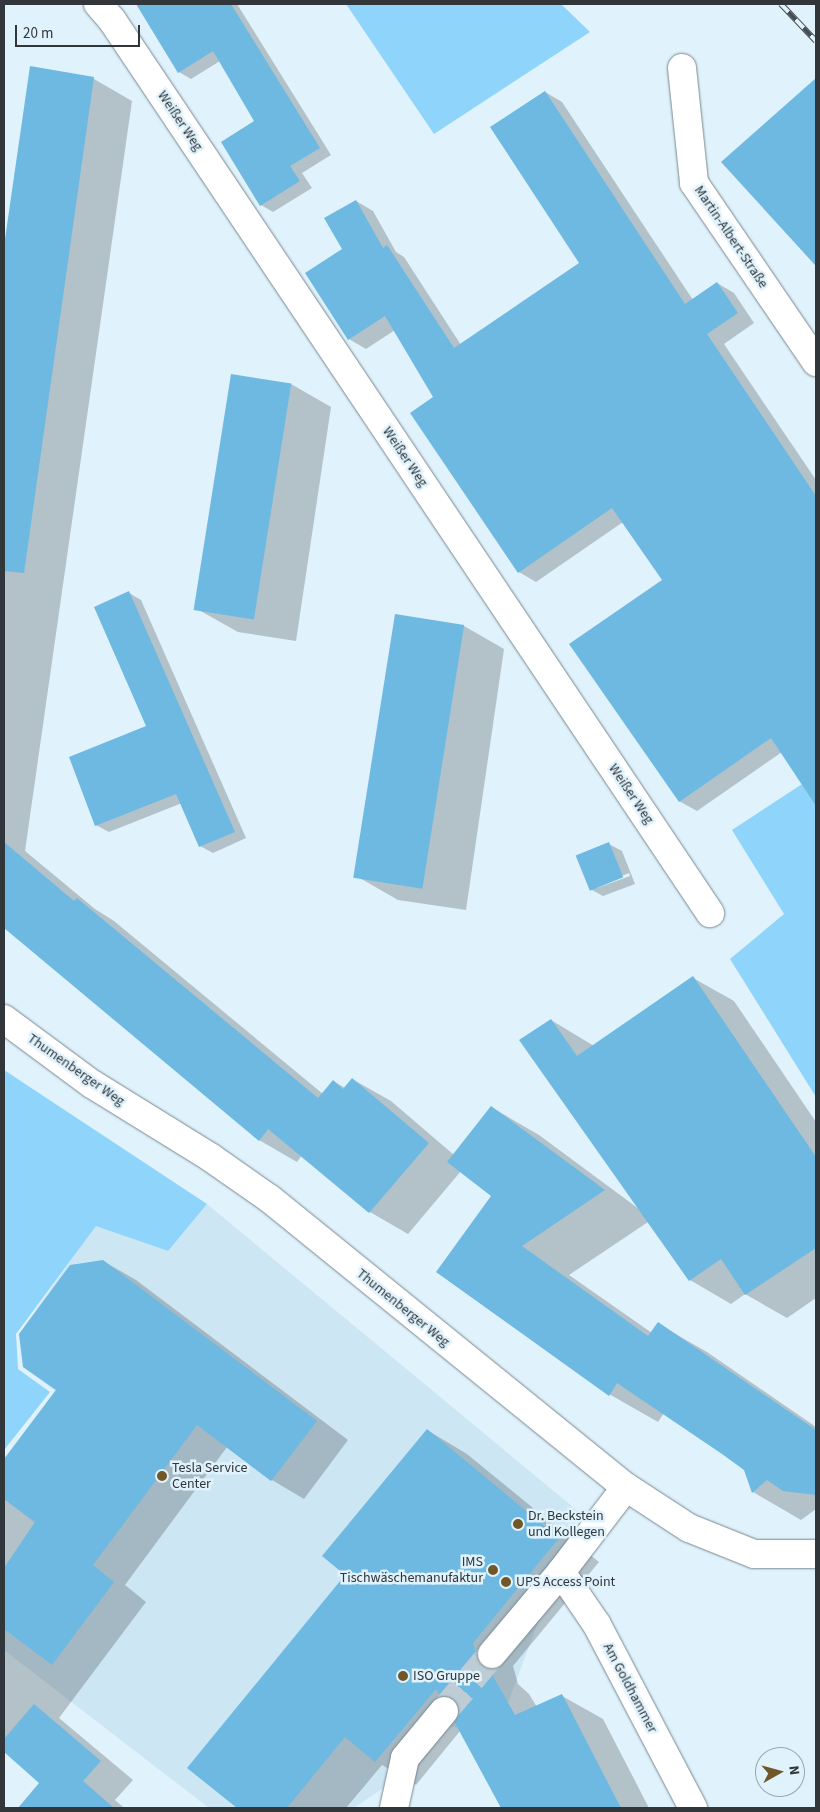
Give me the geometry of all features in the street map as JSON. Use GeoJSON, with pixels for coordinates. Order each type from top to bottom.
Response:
{"type":"FeatureCollection","features":[{"type":"Feature","properties":{"kind":"street","name":"Weißer Weg"},"geometry":{"type":"LineString","coordinates":[[98,4],[112,20],[710,913]]}},
{"type":"Feature","properties":{"kind":"street","name":"Martin-Albert-Straße"},"geometry":{"type":"LineString","coordinates":[[682,68],[694,183],[816,362]]}},
{"type":"Feature","properties":{"kind":"street","name":"Thumenberger Weg"},"geometry":{"type":"LineString","coordinates":[[4,1019],[92,1084],[210,1157],[270,1199],[626,1487],[689,1528],[754,1554],[816,1554]]}},
{"type":"Feature","properties":{"kind":"street"},"geometry":{"type":"LineString","coordinates":[[492,1654],[560,1572],[626,1487]]}},
{"type":"Feature","properties":{"kind":"street","name":"Am Goldhammer"},"geometry":{"type":"LineString","coordinates":[[560,1572],[597,1625],[693,1808]]}},
{"type":"Feature","properties":{"kind":"street"},"geometry":{"type":"LineString","coordinates":[[394,1808],[405,1758],[444,1711]]}},
{"type":"Feature","properties":{"kind":"shaded area"},"geometry":{"type":"Polygon","coordinates":[[[346,4],[561,4],[590,32],[434,134],[346,4]]]}},
{"type":"Feature","properties":{"kind":"shaded area"},"geometry":{"type":"Polygon","coordinates":[[[816,775],[816,1097],[730,959],[784,914],[732,830],[816,775]]]}},
{"type":"Feature","properties":{"kind":"shaded area"},"geometry":{"type":"Polygon","coordinates":[[[4,1070],[207,1204],[168,1251],[96,1226],[16,1334],[18,1369],[50,1392],[4,1450],[4,1070]]]}},
{"type":"Feature","properties":{"kind":"shaded area"},"geometry":{"type":"Polygon","coordinates":[[[207,1204],[579,1512],[508,1703],[483,1731],[446,1726],[424,1760],[354,1808],[209,1808],[4,1650],[4,1568],[35,1523],[4,1499],[4,1459],[55,1391],[23,1367],[19,1334],[96,1225],[168,1251],[207,1204]]]}},
{"type":"Feature","properties":{"kind":"building"},"geometry":{"type":"Polygon","coordinates":[[[136,4],[231,4],[320,148],[290,166],[300,181],[260,206],[221,142],[254,121],[213,51],[178,73],[136,4]]]}},
{"type":"Feature","properties":{"kind":"building"},"geometry":{"type":"Polygon","coordinates":[[[30,66],[94,77],[24,573],[4,571],[4,246],[30,66]]]}},
{"type":"Feature","properties":{"kind":"building"},"geometry":{"type":"Polygon","coordinates":[[[816,78],[816,266],[721,162],[816,78]]]}},
{"type":"Feature","properties":{"kind":"building"},"geometry":{"type":"Polygon","coordinates":[[[545,91],[685,304],[717,282],[738,313],[707,334],[816,496],[816,806],[771,738],[679,802],[569,644],[662,580],[612,508],[518,573],[410,413],[433,397],[385,316],[348,340],[305,273],[342,249],[324,218],[356,200],[383,248],[387,245],[454,348],[579,263],[490,127],[545,91]]]}},
{"type":"Feature","properties":{"kind":"building"},"geometry":{"type":"Polygon","coordinates":[[[231,374],[291,384],[254,620],[194,610],[231,374]]]}},
{"type":"Feature","properties":{"kind":"building"},"geometry":{"type":"Polygon","coordinates":[[[129,591],[235,832],[199,847],[176,794],[95,826],[69,757],[146,726],[94,607],[129,591]]]}},
{"type":"Feature","properties":{"kind":"building"},"geometry":{"type":"Polygon","coordinates":[[[395,614],[464,625],[422,889],[353,878],[395,614]]]}},
{"type":"Feature","properties":{"kind":"building"},"geometry":{"type":"Polygon","coordinates":[[[4,842],[74,901],[77,898],[318,1098],[333,1080],[343,1089],[352,1078],[429,1143],[369,1213],[268,1129],[259,1141],[4,928],[4,842]]]}},
{"type":"Feature","properties":{"kind":"building"},"geometry":{"type":"Polygon","coordinates":[[[609,842],[623,877],[590,891],[576,855],[609,842]]]}},
{"type":"Feature","properties":{"kind":"building"},"geometry":{"type":"Polygon","coordinates":[[[693,976],[816,1157],[816,1248],[745,1295],[721,1259],[689,1281],[519,1040],[551,1019],[577,1056],[693,976]]]}},
{"type":"Feature","properties":{"kind":"building"},"geometry":{"type":"Polygon","coordinates":[[[491,1106],[605,1190],[522,1246],[648,1336],[658,1322],[816,1430],[816,1495],[783,1491],[767,1480],[752,1493],[744,1470],[722,1454],[617,1383],[609,1396],[436,1272],[491,1196],[447,1162],[491,1106]]]}},
{"type":"Feature","properties":{"kind":"building"},"geometry":{"type":"Polygon","coordinates":[[[103,1260],[317,1421],[271,1481],[197,1425],[93,1565],[114,1582],[52,1665],[4,1629],[4,1568],[35,1522],[4,1499],[4,1459],[56,1390],[23,1367],[19,1334],[70,1265],[103,1260]]]}},
{"type":"Feature","properties":{"kind":"building"},"geometry":{"type":"Polygon","coordinates":[[[427,1429],[559,1538],[473,1643],[478,1660],[489,1669],[515,1715],[562,1694],[621,1808],[501,1808],[455,1723],[459,1714],[458,1705],[454,1699],[440,1696],[436,1689],[375,1762],[345,1737],[287,1808],[237,1808],[187,1768],[345,1575],[322,1556],[427,1429]]]}},
{"type":"Feature","properties":{"kind":"building"},"geometry":{"type":"Polygon","coordinates":[[[34,1704],[101,1761],[83,1781],[114,1808],[18,1808],[39,1783],[4,1752],[4,1739],[34,1704]]]}},
{"type":"Feature","properties":{"kind":"tunnel"},"geometry":{"type":"LineString","coordinates":[[444,1711],[492,1654]]}},
{"type":"Feature","properties":{"kind":"railway"},"geometry":{"type":"LineString","coordinates":[[781,4],[816,41]]}},
{"type":"Feature","properties":{"kind":"place","name":"Tesla Service Center"},"geometry":{"type":"Point","coordinates":[162,1476]}},
{"type":"Feature","properties":{"kind":"place","name":"Dr. Beckstein und Kollegen"},"geometry":{"type":"Point","coordinates":[518,1524]}},
{"type":"Feature","properties":{"kind":"place","name":"IMS Tischwäschemanufaktur"},"geometry":{"type":"Point","coordinates":[493,1570]}},
{"type":"Feature","properties":{"kind":"place","name":"UPS Access Point"},"geometry":{"type":"Point","coordinates":[506,1582]}},
{"type":"Feature","properties":{"kind":"place","name":"ISO Gruppe"},"geometry":{"type":"Point","coordinates":[403,1676]}}]}
